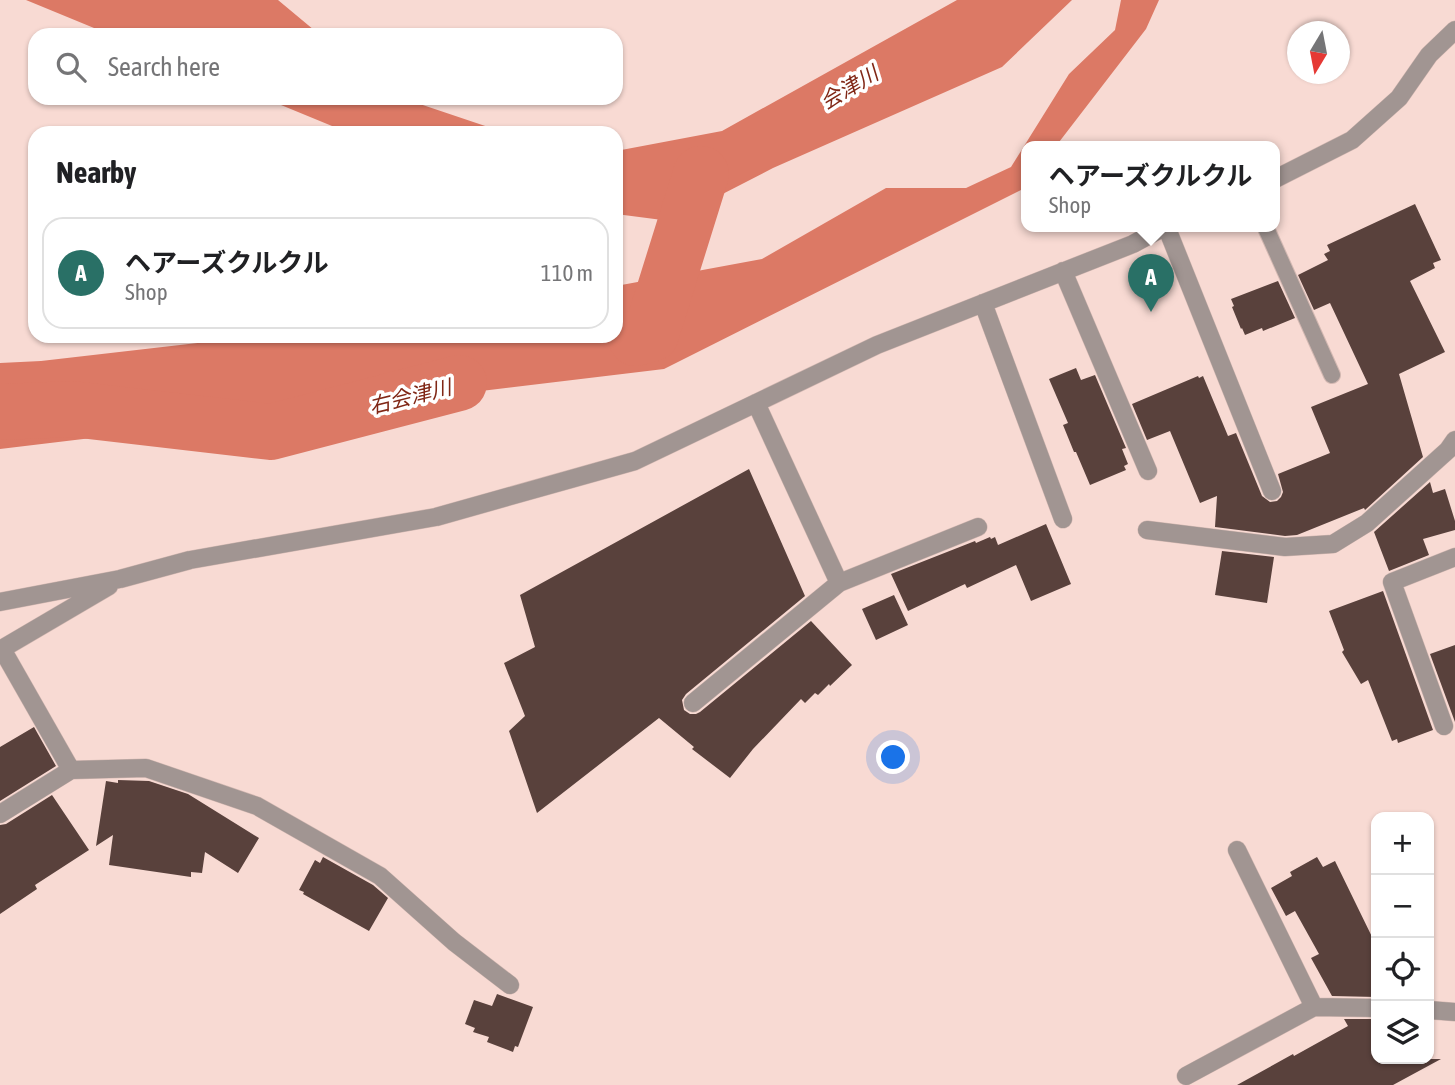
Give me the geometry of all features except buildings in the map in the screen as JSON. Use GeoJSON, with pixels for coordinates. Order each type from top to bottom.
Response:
{"type":"FeatureCollection","features":[{"type":"Feature","properties":{"kind":"street"},"geometry":{"type":"LineString","coordinates":[[1280,176],[1352,140],[1399,98],[1429,55],[1455,30]]}},
{"type":"Feature","properties":{"kind":"street"},"geometry":{"type":"LineString","coordinates":[[0,602],[120,579],[190,560],[436,517],[635,461],[877,345],[1133,244],[1155,232]]}},
{"type":"Feature","properties":{"kind":"street"},"geometry":{"type":"LineString","coordinates":[[1168,232],[1272,491]]}},
{"type":"Feature","properties":{"kind":"street"},"geometry":{"type":"LineString","coordinates":[[1063,271],[1147,471]]}},
{"type":"Feature","properties":{"kind":"street"},"geometry":{"type":"LineString","coordinates":[[983,303],[1063,519]]}},
{"type":"Feature","properties":{"kind":"street"},"geometry":{"type":"LineString","coordinates":[[756,403],[839,583]]}},
{"type":"Feature","properties":{"kind":"street"},"geometry":{"type":"LineString","coordinates":[[1147,530],[1284,547],[1333,544],[1367,523],[1448,450],[1455,440]]}},
{"type":"Feature","properties":{"kind":"street"},"geometry":{"type":"LineString","coordinates":[[694,704],[839,583],[978,527]]}},
{"type":"Feature","properties":{"kind":"street"},"geometry":{"type":"LineString","coordinates":[[1444,726],[1392,582],[1455,557]]}},
{"type":"Feature","properties":{"kind":"street"},"geometry":{"type":"LineString","coordinates":[[72,770],[1,649],[120,579]]}},
{"type":"Feature","properties":{"kind":"street"},"geometry":{"type":"LineString","coordinates":[[0,814],[72,770],[146,768],[257,806],[380,876],[454,942],[510,985]]}},
{"type":"Feature","properties":{"kind":"street"},"geometry":{"type":"LineString","coordinates":[[1237,850],[1314,1007]]}},
{"type":"Feature","properties":{"kind":"street"},"geometry":{"type":"LineString","coordinates":[[1186,1076],[1314,1007],[1371,1008]]}},
{"type":"Feature","properties":{"kind":"street"},"geometry":{"type":"LineString","coordinates":[[1434,1010],[1455,1012]]}},
{"type":"Feature","properties":{"kind":"lane"},"geometry":{"type":"LineString","coordinates":[[1268,232],[1332,375]]}},
{"type":"Feature","properties":{"kind":"water"},"geometry":{"type":"Polygon","coordinates":[[[26,0],[278,0],[312,28],[94,28],[26,0]]]}},
{"type":"Feature","properties":{"kind":"water","name":"会津川"},"geometry":{"type":"Polygon","coordinates":[[[957,0],[1072,0],[1002,67],[773,168],[670,221],[623,215],[623,150],[722,131],[957,0]]]}},
{"type":"Feature","properties":{"kind":"water"},"geometry":{"type":"Polygon","coordinates":[[[1121,0],[1159,0],[1146,29],[1060,141],[1027,141],[1069,74],[1115,30],[1121,0]]]}},
{"type":"Feature","properties":{"kind":"water"},"geometry":{"type":"Polygon","coordinates":[[[281,105],[423,105],[485,126],[332,126],[281,105]]]}},
{"type":"Feature","properties":{"kind":"water"},"geometry":{"type":"Polygon","coordinates":[[[1021,151],[1021,190],[664,369],[0,449],[0,363],[41,361],[197,343],[623,343],[623,285],[762,259],[886,188],[966,188],[1011,167],[1021,151]]]}},
{"type":"Feature","properties":{"kind":"waterway","name":"右会津川"},"geometry":{"type":"LineString","coordinates":[[636,338],[651,334],[701,174]]}},
{"type":"Feature","properties":{"kind":"waterway","name":"右会津川"},"geometry":{"type":"LineString","coordinates":[[0,412],[72,409],[271,432],[459,383]]}},
{"type":"Feature","properties":{"kind":"place","name":"ヘアーズクルクル"},"geometry":{"type":"Point","coordinates":[1151,312]}}]}
